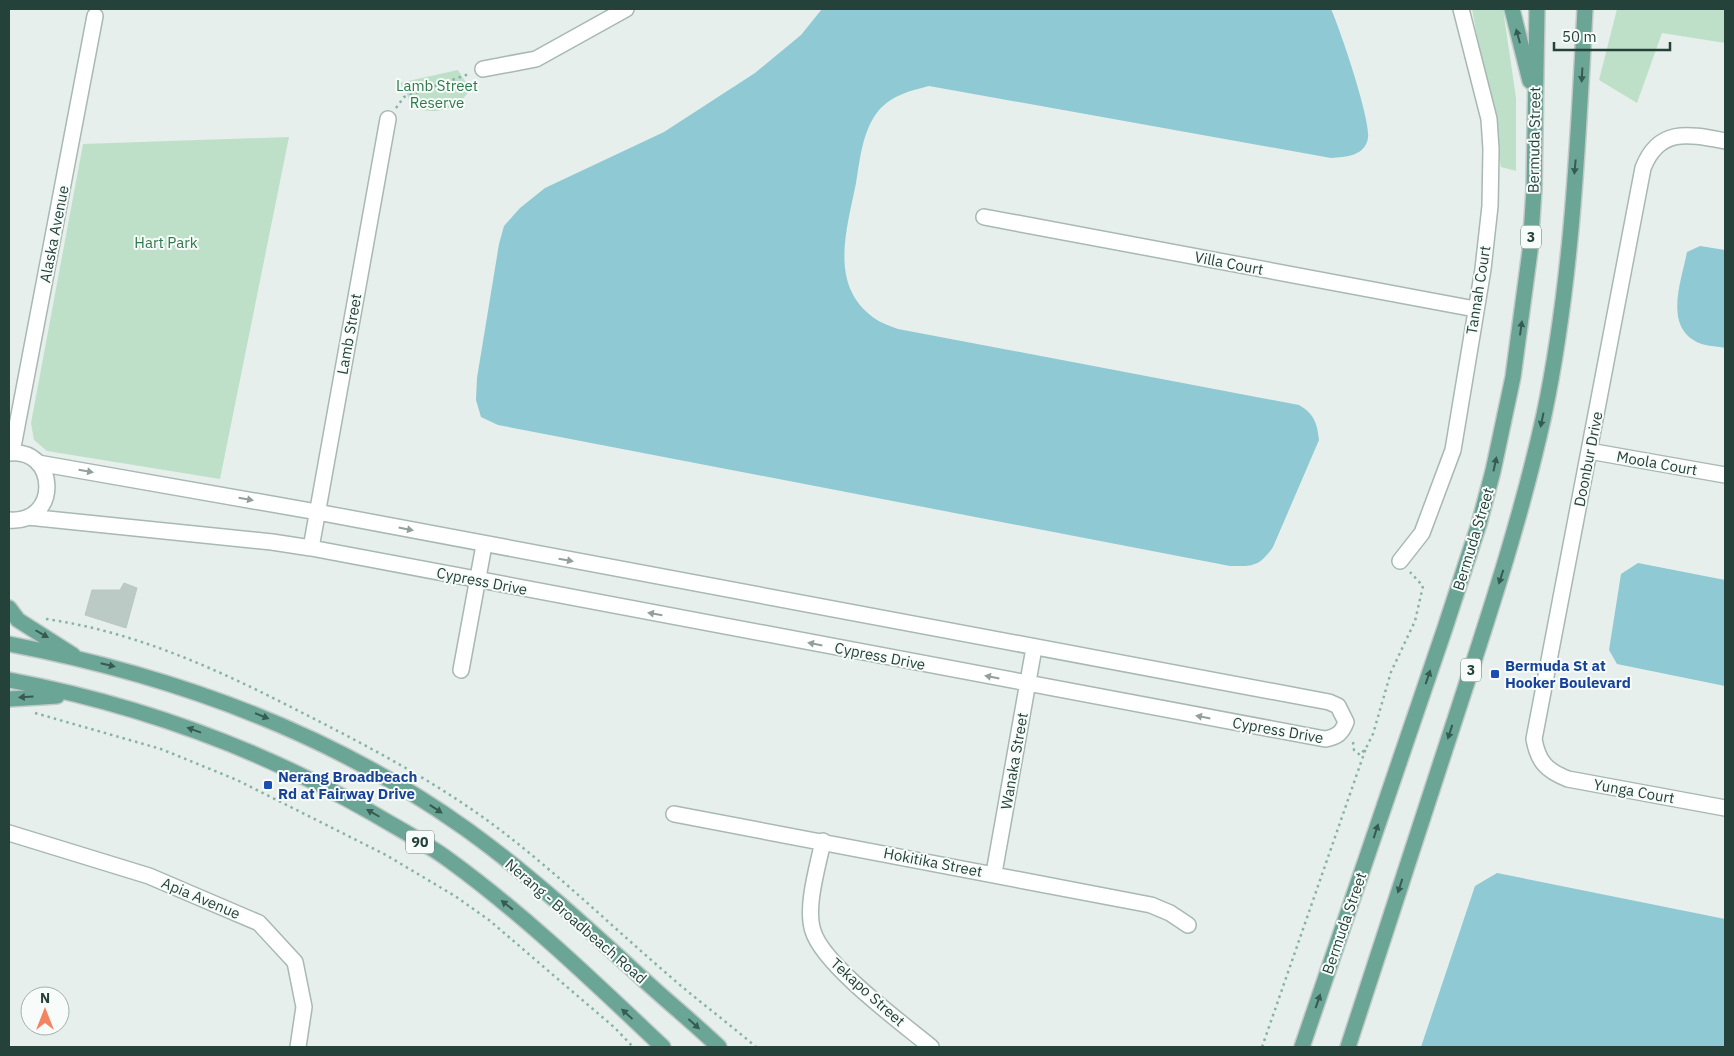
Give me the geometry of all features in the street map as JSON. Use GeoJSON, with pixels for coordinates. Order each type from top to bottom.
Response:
{"type":"FeatureCollection","features":[{"type":"Feature","properties":{"kind":"main road"},"geometry":{"type":"LineString","coordinates":[[1512,9],[1535,96]]}},
{"type":"Feature","properties":{"kind":"main road","name":"Bermuda Street"},"geometry":{"type":"LineString","coordinates":[[1302,1047],[1448,618],[1479,524],[1493,471],[1513,377],[1525,298],[1533,216],[1537,9]]}},
{"type":"Feature","properties":{"kind":"main road","name":"3"},"geometry":{"type":"LineString","coordinates":[[1348,1047],[1502,575],[1535,456],[1552,372],[1567,266],[1580,119],[1585,9]]}},
{"type":"Feature","properties":{"kind":"main road"},"geometry":{"type":"LineString","coordinates":[[9,608],[18,620],[79,658]]}},
{"type":"Feature","properties":{"kind":"main road","name":"Nerang - Broadbeach Road"},"geometry":{"type":"LineString","coordinates":[[9,644],[79,658],[180,686],[269,719],[346,757],[422,800],[465,828],[535,881],[719,1047]]}},
{"type":"Feature","properties":{"kind":"main road","name":"90"},"geometry":{"type":"LineString","coordinates":[[9,680],[78,695],[173,722],[252,752],[336,792],[395,826],[448,860],[527,920],[662,1047]]}},
{"type":"Feature","properties":{"kind":"main road"},"geometry":{"type":"LineString","coordinates":[[9,699],[78,695]]}},
{"type":"Feature","properties":{"kind":"street"},"geometry":{"type":"LineString","coordinates":[[483,69],[536,59],[626,9]]}},
{"type":"Feature","properties":{"kind":"street","name":"Tannah Court"},"geometry":{"type":"LineString","coordinates":[[1400,561],[1422,532],[1453,450],[1483,269],[1489,215],[1491,149],[1488,119],[1461,9]]}},
{"type":"Feature","properties":{"kind":"street","name":"Alaska Avenue"},"geometry":{"type":"LineString","coordinates":[[10,452],[95,16]]}},
{"type":"Feature","properties":{"kind":"street","name":"Lamb Street"},"geometry":{"type":"LineString","coordinates":[[311,548],[388,119]]}},
{"type":"Feature","properties":{"kind":"street","name":"Doonbur Drive"},"geometry":{"type":"LineString","coordinates":[[1545,768],[1539,759],[1534,739],[1643,168],[1652,150],[1660,142],[1678,136],[1725,141]]}},
{"type":"Feature","properties":{"kind":"street","name":"Villa Court"},"geometry":{"type":"LineString","coordinates":[[984,217],[1475,309]]}},
{"type":"Feature","properties":{"kind":"street","name":"Moola Court"},"geometry":{"type":"LineString","coordinates":[[1589,451],[1725,475]]}},
{"type":"Feature","properties":{"kind":"street","name":"Cypress Drive"},"geometry":{"type":"LineString","coordinates":[[9,520],[28,517],[272,542],[311,548],[478,581],[1325,739],[1335,738],[1343,731],[1346,722],[1338,706],[1329,702],[484,545],[317,512],[38,463],[24,454],[10,452]]}},
{"type":"Feature","properties":{"kind":"street"},"geometry":{"type":"LineString","coordinates":[[28,517],[42,505],[47,492],[47,480],[38,463]]}},
{"type":"Feature","properties":{"kind":"street"},"geometry":{"type":"LineString","coordinates":[[461,670],[484,545]]}},
{"type":"Feature","properties":{"kind":"street","name":"Wanaka Street"},"geometry":{"type":"LineString","coordinates":[[994,874],[1034,648]]}},
{"type":"Feature","properties":{"kind":"street","name":"Yunga Court"},"geometry":{"type":"LineString","coordinates":[[1545,768],[1568,779],[1725,808]]}},
{"type":"Feature","properties":{"kind":"street","name":"Hokitika Street"},"geometry":{"type":"LineString","coordinates":[[674,814],[1151,905],[1170,912],[1188,925]]}},
{"type":"Feature","properties":{"kind":"street","name":"Apia Avenue"},"geometry":{"type":"LineString","coordinates":[[9,832],[149,876],[259,923],[295,962],[304,1007],[298,1047]]}},
{"type":"Feature","properties":{"kind":"street","name":"Tekapo Street"},"geometry":{"type":"LineString","coordinates":[[823,841],[811,916],[812,930],[818,945],[833,963],[931,1047]]}},
{"type":"Feature","properties":{"kind":"path"},"geometry":{"type":"LineString","coordinates":[[388,119],[404,97],[483,69]]}},
{"type":"Feature","properties":{"kind":"path"},"geometry":{"type":"LineString","coordinates":[[1262,1047],[1375,727],[1391,672],[1415,622],[1423,586],[1400,561]]}},
{"type":"Feature","properties":{"kind":"path"},"geometry":{"type":"LineString","coordinates":[[31,713],[161,749],[238,780],[386,855],[455,896],[489,920],[615,1028],[633,1047]]}},
{"type":"Feature","properties":{"kind":"path"},"geometry":{"type":"LineString","coordinates":[[1346,722],[1352,737],[1354,750],[1360,755],[1366,748]]}},
{"type":"Feature","properties":{"kind":"green space"},"geometry":{"type":"Polygon","coordinates":[[[1472,9],[1503,9],[1516,98],[1516,171],[1501,167],[1472,9]]]}},
{"type":"Feature","properties":{"kind":"green space"},"geometry":{"type":"Polygon","coordinates":[[[1617,9],[1725,9],[1725,43],[1662,33],[1637,103],[1599,80],[1617,9]]]}},
{"type":"Feature","properties":{"kind":"green space","name":"Lamb Street Reserve"},"geometry":{"type":"Polygon","coordinates":[[[458,70],[470,89],[453,106],[437,111],[420,110],[412,107],[406,92],[399,83],[458,70]]]}},
{"type":"Feature","properties":{"kind":"green space","name":"Hart Park"},"geometry":{"type":"Polygon","coordinates":[[[289,137],[220,479],[47,451],[34,440],[31,423],[83,144],[289,137]]]}},
{"type":"Feature","properties":{"kind":"water"},"geometry":{"type":"Polygon","coordinates":[[[822,9],[1331,9],[1354,74],[1368,128],[1366,144],[1359,152],[1343,157],[1331,158],[929,86],[907,92],[893,99],[881,108],[871,122],[862,147],[846,237],[844,255],[846,273],[851,289],[860,305],[874,318],[892,327],[1299,405],[1304,408],[1314,419],[1319,440],[1273,547],[1259,562],[1244,566],[1230,566],[498,425],[481,417],[476,400],[477,378],[499,244],[504,226],[520,208],[545,188],[664,132],[755,73],[801,35],[822,9]]]}},
{"type":"Feature","properties":{"kind":"water"},"geometry":{"type":"Polygon","coordinates":[[[1700,246],[1725,250],[1725,348],[1698,343],[1686,333],[1680,324],[1678,312],[1679,288],[1687,252],[1700,246]]]}},
{"type":"Feature","properties":{"kind":"water"},"geometry":{"type":"Polygon","coordinates":[[[1638,563],[1725,580],[1725,686],[1617,664],[1609,650],[1621,574],[1638,563]]]}},
{"type":"Feature","properties":{"kind":"water"},"geometry":{"type":"Polygon","coordinates":[[[1497,873],[1725,919],[1725,1047],[1421,1047],[1475,886],[1497,873]]]}},
{"type":"Feature","properties":{"kind":"building"},"geometry":{"type":"Polygon","coordinates":[[[124,583],[137,588],[126,628],[85,615],[92,590],[120,590],[124,583]]]}},
{"type":"Feature","properties":{"kind":"place","name":"Bermuda St at Hooker Boulevard"},"geometry":{"type":"Point","coordinates":[1495,674]}},
{"type":"Feature","properties":{"kind":"place","name":"Nerang Broadbeach Rd at Fairway Drive"},"geometry":{"type":"Point","coordinates":[268,785]}}]}
